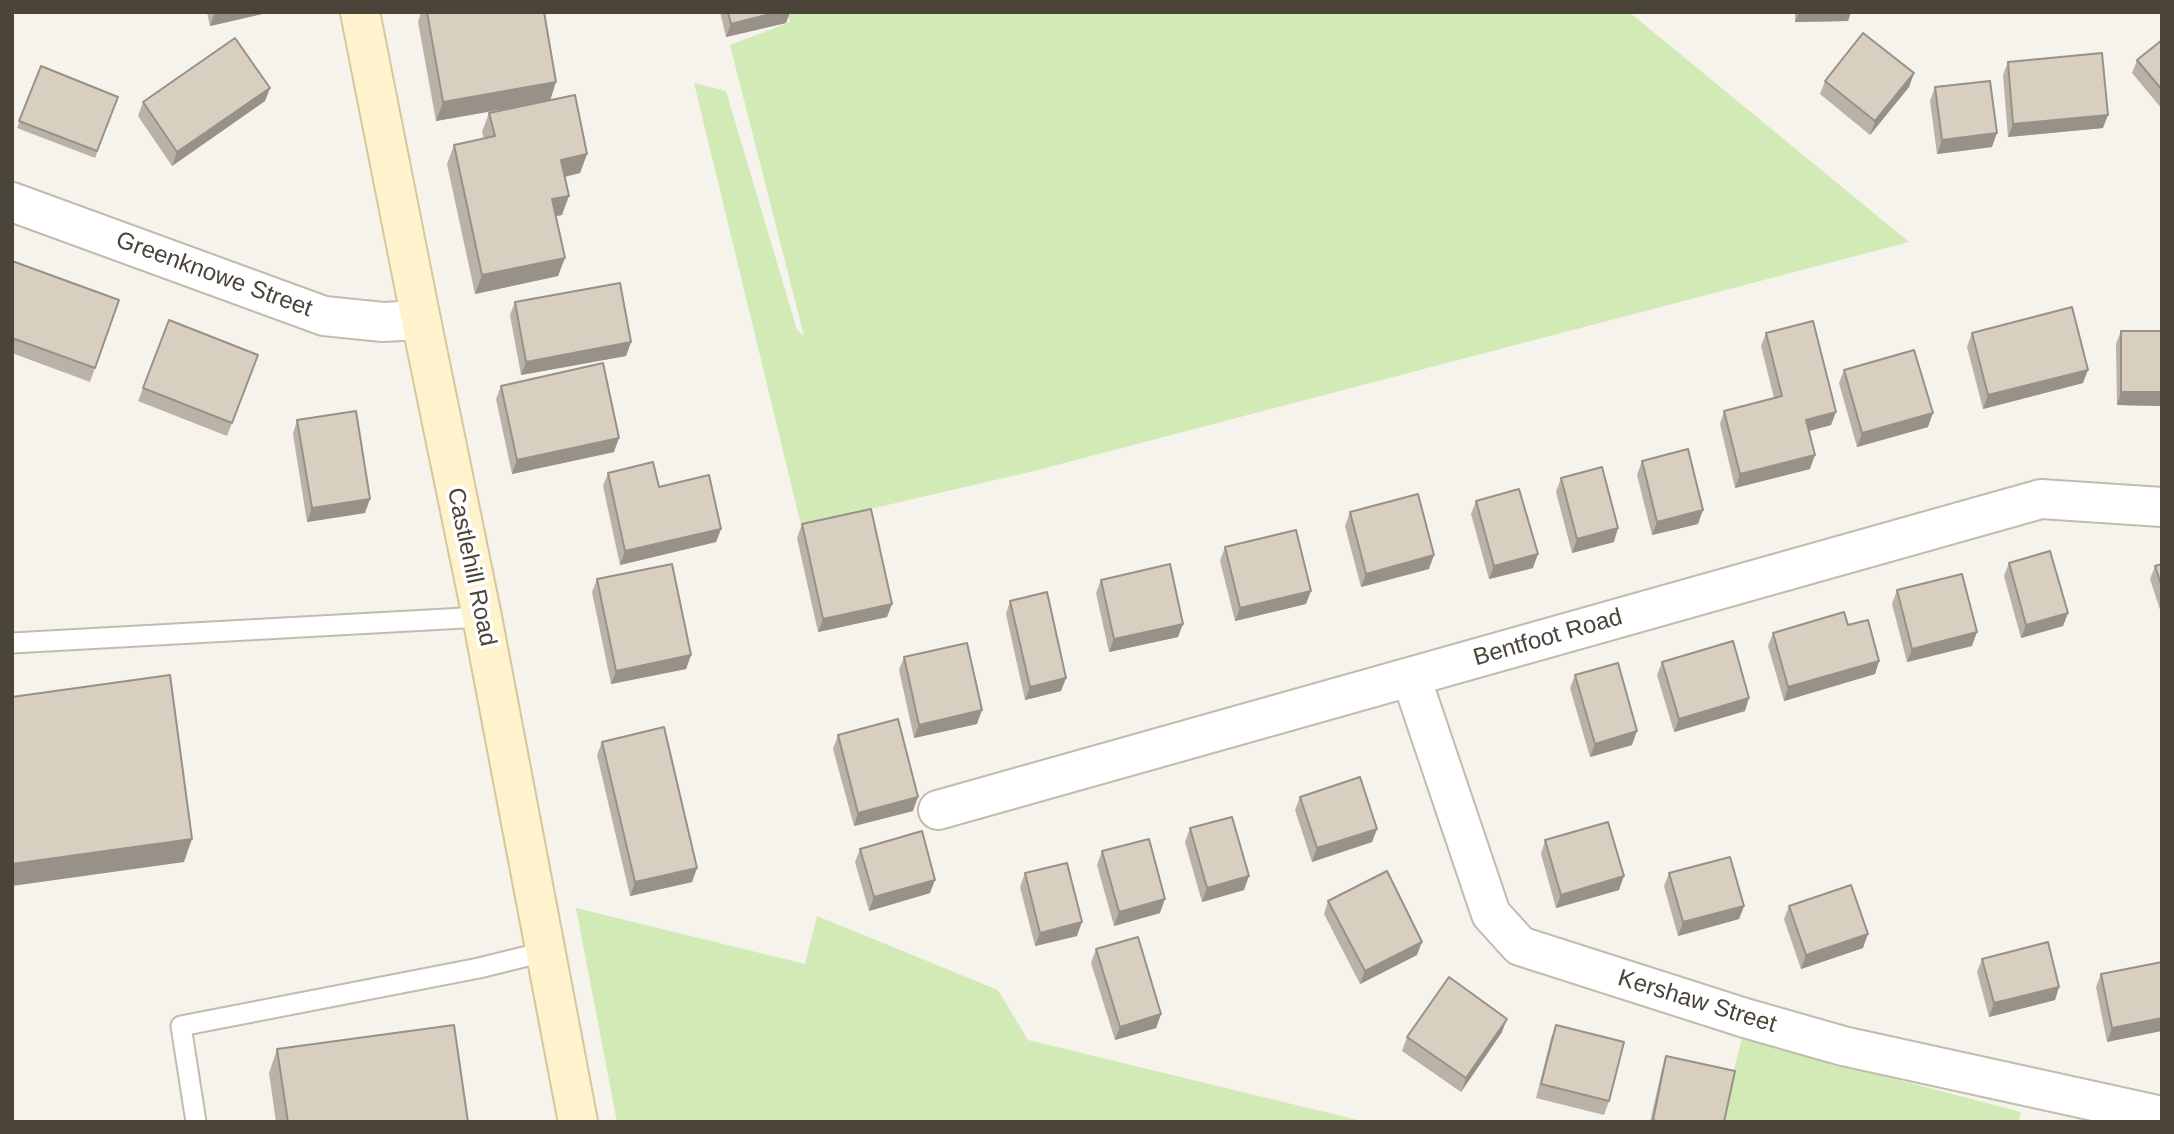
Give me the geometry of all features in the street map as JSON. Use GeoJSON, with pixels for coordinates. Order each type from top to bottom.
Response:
{"type":"FeatureCollection","features":[{"type":"Feature","properties":{"kind":"main road","name":"Castlehill Road"},"geometry":{"type":"LineString","coordinates":[[360,12],[482,617],[578,1122]]}},
{"type":"Feature","properties":{"kind":"street","name":"Greenknowe Street"},"geometry":{"type":"LineString","coordinates":[[12,202],[324,316],[383,322],[421,320]]}},
{"type":"Feature","properties":{"kind":"street","name":"Bentfoot Road"},"geometry":{"type":"LineString","coordinates":[[939,810],[2042,499],[2162,507]]}},
{"type":"Feature","properties":{"kind":"street","name":"Kershaw Street"},"geometry":{"type":"LineString","coordinates":[[1411,677],[1490,914],[1520,946],[1745,1018],[1843,1046],[2162,1115]]}},
{"type":"Feature","properties":{"kind":"lane"},"geometry":{"type":"LineString","coordinates":[[12,643],[482,617]]}},
{"type":"Feature","properties":{"kind":"lane"},"geometry":{"type":"LineString","coordinates":[[196,1122],[181,1026],[479,968],[544,952]]}},
{"type":"Feature","properties":{"kind":"green space"},"geometry":{"type":"Polygon","coordinates":[[[787,12],[1629,12],[1909,242],[1030,472],[801,525],[694,83],[726,91],[797,330],[804,336],[730,45],[790,22],[787,12]]]}},
{"type":"Feature","properties":{"kind":"green space"},"geometry":{"type":"Polygon","coordinates":[[[576,908],[805,964],[817,916],[998,990],[1028,1040],[1366,1122],[617,1122],[576,908]]]}},
{"type":"Feature","properties":{"kind":"green space"},"geometry":{"type":"Polygon","coordinates":[[[1742,1039],[2021,1112],[2018,1122],[1720,1122],[1742,1039]]]}},
{"type":"Feature","properties":{"kind":"building"},"geometry":{"type":"Polygon","coordinates":[[[427,12],[544,12],[556,82],[443,102],[427,12]]]}},
{"type":"Feature","properties":{"kind":"building"},"geometry":{"type":"Polygon","coordinates":[[[728,12],[778,12],[731,24],[728,12]]]}},
{"type":"Feature","properties":{"kind":"building"},"geometry":{"type":"Polygon","coordinates":[[[1863,33],[1914,73],[1875,121],[1825,81],[1863,33]]]}},
{"type":"Feature","properties":{"kind":"building"},"geometry":{"type":"Polygon","coordinates":[[[235,38],[270,88],[177,152],[143,102],[235,38]]]}},
{"type":"Feature","properties":{"kind":"building"},"geometry":{"type":"Polygon","coordinates":[[[2162,40],[2162,90],[2137,60],[2162,40]]]}},
{"type":"Feature","properties":{"kind":"building"},"geometry":{"type":"Polygon","coordinates":[[[2102,53],[2108,115],[2013,124],[2008,62],[2102,53]]]}},
{"type":"Feature","properties":{"kind":"building"},"geometry":{"type":"Polygon","coordinates":[[[41,66],[118,97],[97,151],[19,121],[41,66]]]}},
{"type":"Feature","properties":{"kind":"building"},"geometry":{"type":"Polygon","coordinates":[[[1990,81],[1997,133],[1942,140],[1935,87],[1990,81]]]}},
{"type":"Feature","properties":{"kind":"building"},"geometry":{"type":"Polygon","coordinates":[[[575,95],[587,154],[561,160],[569,196],[552,199],[565,258],[482,275],[454,145],[495,136],[489,113],[575,95]]]}},
{"type":"Feature","properties":{"kind":"building"},"geometry":{"type":"Polygon","coordinates":[[[12,261],[119,300],[95,368],[12,338],[12,261]]]}},
{"type":"Feature","properties":{"kind":"building"},"geometry":{"type":"Polygon","coordinates":[[[620,283],[631,342],[526,362],[515,302],[620,283]]]}},
{"type":"Feature","properties":{"kind":"building"},"geometry":{"type":"Polygon","coordinates":[[[2072,307],[2088,370],[1988,395],[1972,333],[2072,307]]]}},
{"type":"Feature","properties":{"kind":"building"},"geometry":{"type":"Polygon","coordinates":[[[169,320],[258,355],[232,423],[143,388],[169,320]]]}},
{"type":"Feature","properties":{"kind":"building"},"geometry":{"type":"Polygon","coordinates":[[[1813,321],[1836,412],[1806,420],[1815,455],[1740,474],[1724,411],[1782,396],[1766,333],[1813,321]]]}},
{"type":"Feature","properties":{"kind":"building"},"geometry":{"type":"Polygon","coordinates":[[[2121,331],[2162,331],[2162,392],[2121,392],[2121,331]]]}},
{"type":"Feature","properties":{"kind":"building"},"geometry":{"type":"Polygon","coordinates":[[[1914,350],[1933,413],[1862,433],[1844,370],[1914,350]]]}},
{"type":"Feature","properties":{"kind":"building"},"geometry":{"type":"Polygon","coordinates":[[[603,363],[619,438],[517,460],[501,386],[603,363]]]}},
{"type":"Feature","properties":{"kind":"building"},"geometry":{"type":"Polygon","coordinates":[[[356,411],[370,499],[312,508],[297,420],[356,411]]]}},
{"type":"Feature","properties":{"kind":"building"},"geometry":{"type":"Polygon","coordinates":[[[1688,449],[1703,510],[1657,522],[1642,461],[1688,449]]]}},
{"type":"Feature","properties":{"kind":"building"},"geometry":{"type":"Polygon","coordinates":[[[653,462],[659,487],[709,475],[721,529],[625,551],[608,473],[653,462]]]}},
{"type":"Feature","properties":{"kind":"building"},"geometry":{"type":"Polygon","coordinates":[[[1602,467],[1618,528],[1577,539],[1561,478],[1602,467]]]}},
{"type":"Feature","properties":{"kind":"building"},"geometry":{"type":"Polygon","coordinates":[[[1519,489],[1538,554],[1494,566],[1476,501],[1519,489]]]}},
{"type":"Feature","properties":{"kind":"building"},"geometry":{"type":"Polygon","coordinates":[[[1418,494],[1434,555],[1366,574],[1350,512],[1418,494]]]}},
{"type":"Feature","properties":{"kind":"building"},"geometry":{"type":"Polygon","coordinates":[[[871,509],[892,604],[823,619],[802,524],[871,509]]]}},
{"type":"Feature","properties":{"kind":"building"},"geometry":{"type":"Polygon","coordinates":[[[1296,530],[1311,591],[1240,608],[1225,547],[1296,530]]]}},
{"type":"Feature","properties":{"kind":"building"},"geometry":{"type":"Polygon","coordinates":[[[2050,551],[2068,613],[2026,625],[2009,563],[2050,551]]]}},
{"type":"Feature","properties":{"kind":"building"},"geometry":{"type":"Polygon","coordinates":[[[672,564],[691,655],[616,671],[597,579],[672,564]]]}},
{"type":"Feature","properties":{"kind":"building"},"geometry":{"type":"Polygon","coordinates":[[[1170,564],[1183,624],[1114,639],[1101,580],[1170,564]]]}},
{"type":"Feature","properties":{"kind":"building"},"geometry":{"type":"Polygon","coordinates":[[[2162,564],[2162,587],[2155,566],[2162,564]]]}},
{"type":"Feature","properties":{"kind":"building"},"geometry":{"type":"Polygon","coordinates":[[[1962,574],[1977,632],[1912,649],[1897,590],[1962,574]]]}},
{"type":"Feature","properties":{"kind":"building"},"geometry":{"type":"Polygon","coordinates":[[[1047,592],[1066,678],[1030,687],[1010,601],[1047,592]]]}},
{"type":"Feature","properties":{"kind":"building"},"geometry":{"type":"Polygon","coordinates":[[[1844,612],[1848,625],[1868,620],[1879,661],[1788,687],[1773,633],[1844,612]]]}},
{"type":"Feature","properties":{"kind":"building"},"geometry":{"type":"Polygon","coordinates":[[[1733,641],[1749,698],[1679,719],[1662,662],[1733,641]]]}},
{"type":"Feature","properties":{"kind":"building"},"geometry":{"type":"Polygon","coordinates":[[[967,643],[982,710],[919,725],[904,657],[967,643]]]}},
{"type":"Feature","properties":{"kind":"building"},"geometry":{"type":"Polygon","coordinates":[[[1618,663],[1637,731],[1595,744],[1575,675],[1618,663]]]}},
{"type":"Feature","properties":{"kind":"building"},"geometry":{"type":"Polygon","coordinates":[[[170,675],[192,839],[12,864],[12,697],[170,675]]]}},
{"type":"Feature","properties":{"kind":"building"},"geometry":{"type":"Polygon","coordinates":[[[898,719],[918,797],[858,813],[838,735],[898,719]]]}},
{"type":"Feature","properties":{"kind":"building"},"geometry":{"type":"Polygon","coordinates":[[[664,727],[697,868],[635,882],[602,742],[664,727]]]}},
{"type":"Feature","properties":{"kind":"building"},"geometry":{"type":"Polygon","coordinates":[[[1360,777],[1377,829],[1317,848],[1300,797],[1360,777]]]}},
{"type":"Feature","properties":{"kind":"building"},"geometry":{"type":"Polygon","coordinates":[[[1232,817],[1249,876],[1207,888],[1190,828],[1232,817]]]}},
{"type":"Feature","properties":{"kind":"building"},"geometry":{"type":"Polygon","coordinates":[[[1608,822],[1624,876],[1561,895],[1545,840],[1608,822]]]}},
{"type":"Feature","properties":{"kind":"building"},"geometry":{"type":"Polygon","coordinates":[[[922,831],[935,880],[874,897],[860,849],[922,831]]]}},
{"type":"Feature","properties":{"kind":"building"},"geometry":{"type":"Polygon","coordinates":[[[1149,839],[1165,899],[1119,912],[1102,851],[1149,839]]]}},
{"type":"Feature","properties":{"kind":"building"},"geometry":{"type":"Polygon","coordinates":[[[1730,857],[1744,906],[1683,922],[1669,873],[1730,857]]]}},
{"type":"Feature","properties":{"kind":"building"},"geometry":{"type":"Polygon","coordinates":[[[1067,863],[1082,922],[1040,933],[1025,873],[1067,863]]]}},
{"type":"Feature","properties":{"kind":"building"},"geometry":{"type":"Polygon","coordinates":[[[1387,871],[1422,942],[1365,971],[1328,901],[1387,871]]]}},
{"type":"Feature","properties":{"kind":"building"},"geometry":{"type":"Polygon","coordinates":[[[1851,885],[1868,934],[1806,955],[1789,906],[1851,885]]]}},
{"type":"Feature","properties":{"kind":"building"},"geometry":{"type":"Polygon","coordinates":[[[1138,937],[1161,1014],[1120,1027],[1096,949],[1138,937]]]}},
{"type":"Feature","properties":{"kind":"building"},"geometry":{"type":"Polygon","coordinates":[[[2048,942],[2059,987],[1994,1003],[1982,959],[2048,942]]]}},
{"type":"Feature","properties":{"kind":"building"},"geometry":{"type":"Polygon","coordinates":[[[2162,962],[2162,1018],[2112,1028],[2101,974],[2162,962]]]}},
{"type":"Feature","properties":{"kind":"building"},"geometry":{"type":"Polygon","coordinates":[[[1449,977],[1507,1019],[1466,1078],[1407,1037],[1449,977]]]}},
{"type":"Feature","properties":{"kind":"building"},"geometry":{"type":"Polygon","coordinates":[[[454,1025],[468,1122],[288,1122],[277,1049],[454,1025]]]}},
{"type":"Feature","properties":{"kind":"building"},"geometry":{"type":"Polygon","coordinates":[[[1556,1025],[1624,1042],[1609,1101],[1541,1084],[1556,1025]]]}},
{"type":"Feature","properties":{"kind":"building"},"geometry":{"type":"Polygon","coordinates":[[[1666,1056],[1735,1071],[1724,1122],[1653,1120],[1666,1056]]]}}]}
